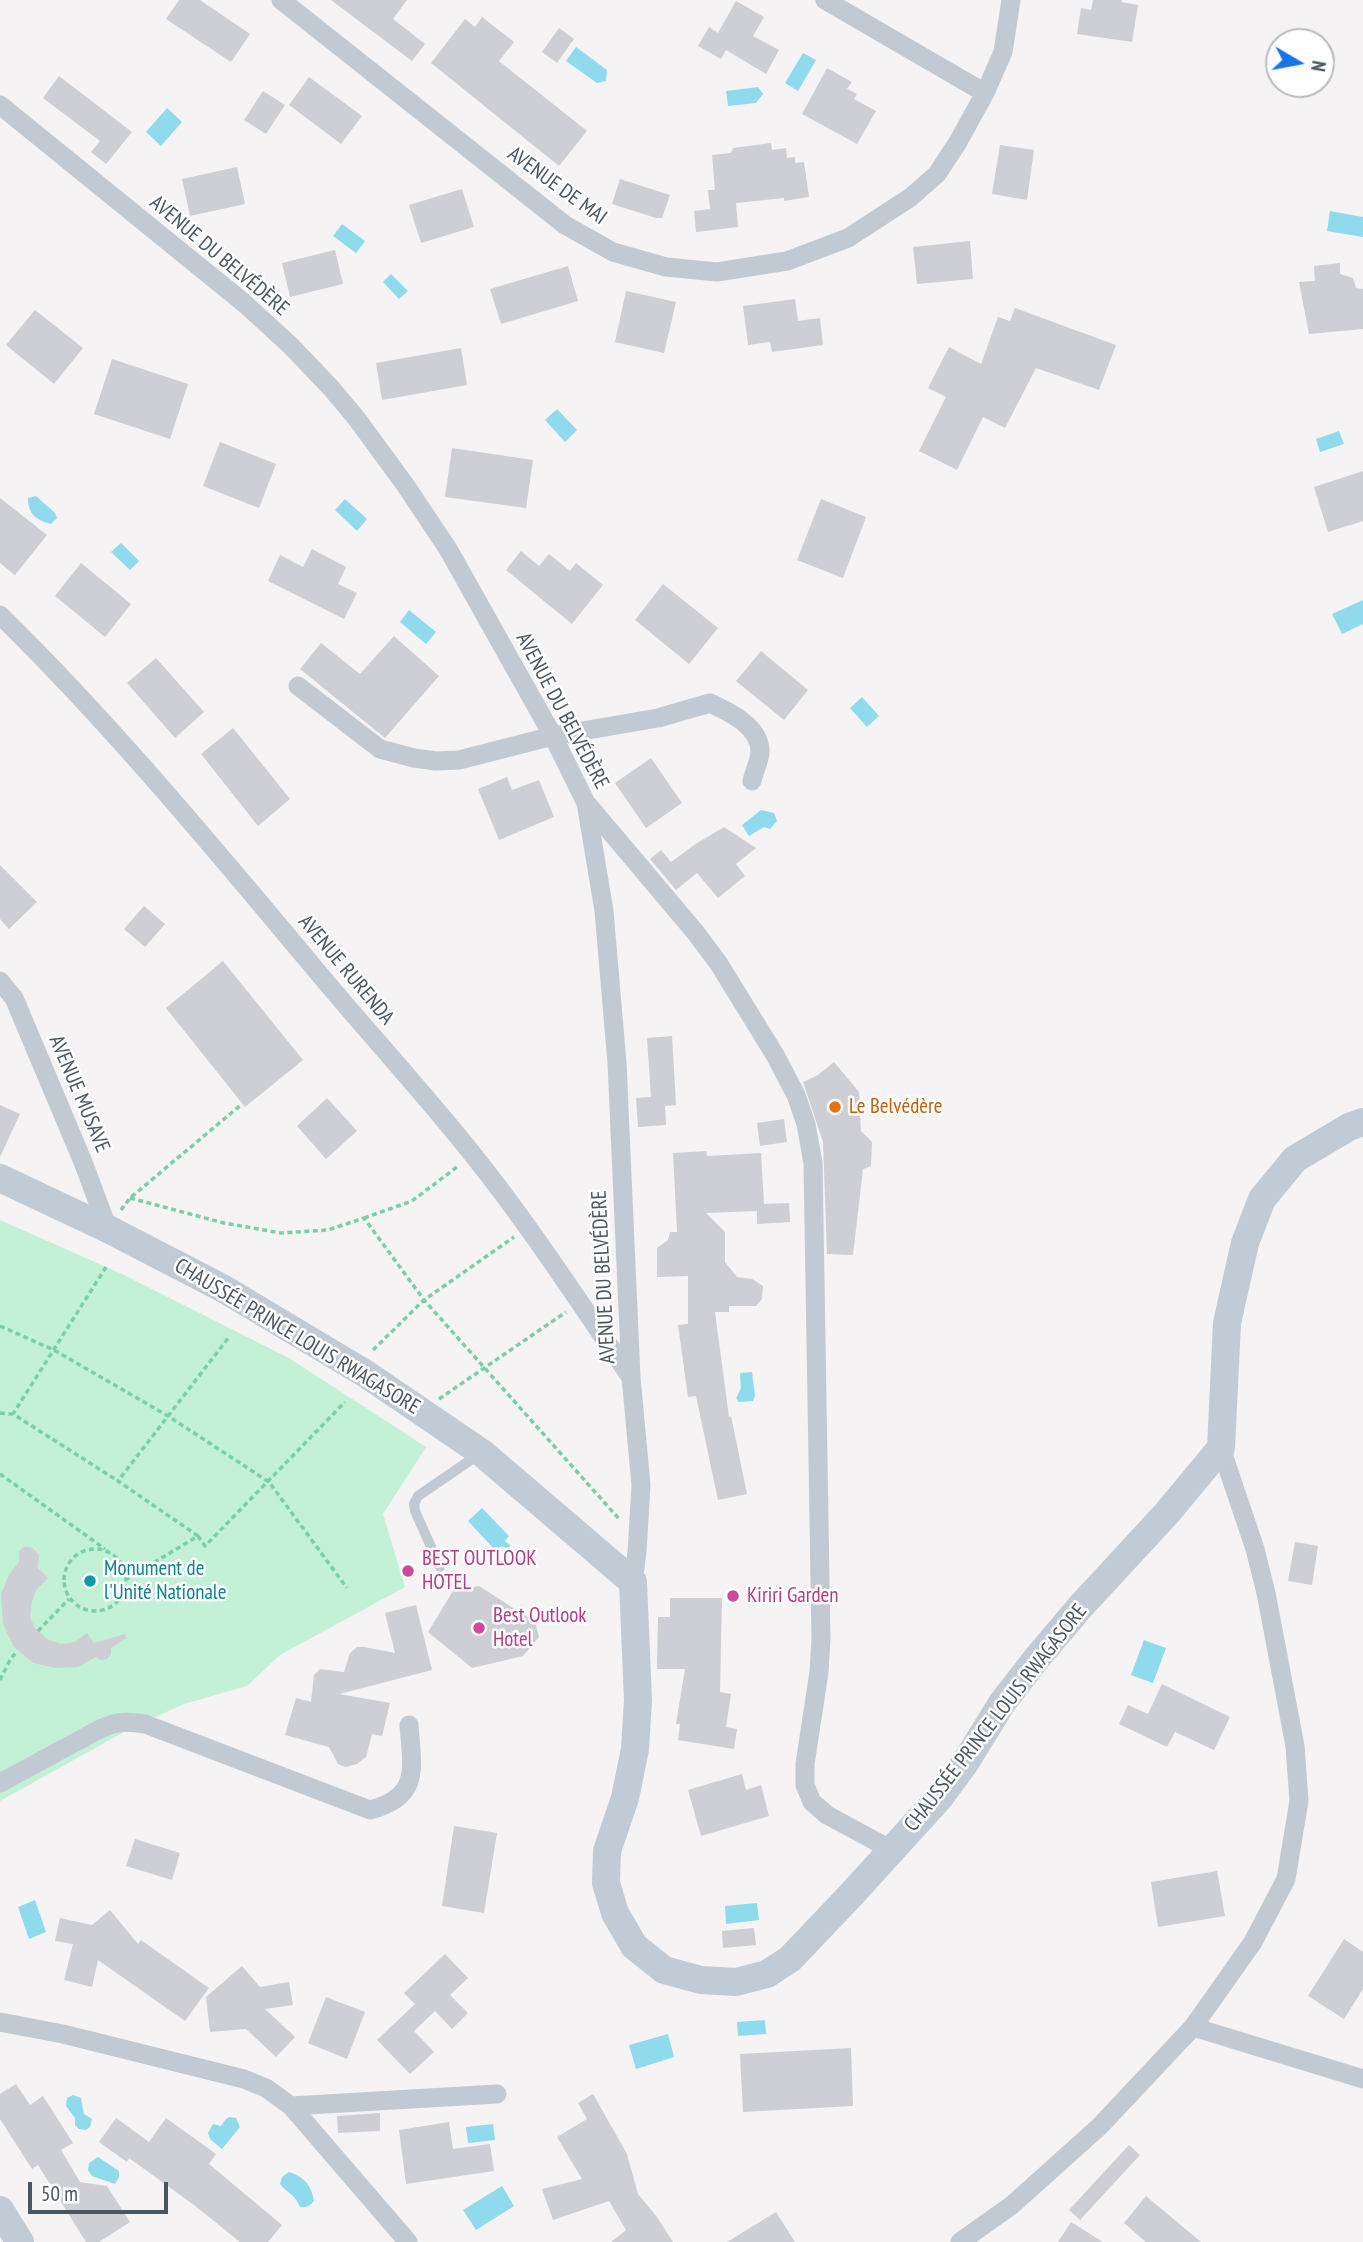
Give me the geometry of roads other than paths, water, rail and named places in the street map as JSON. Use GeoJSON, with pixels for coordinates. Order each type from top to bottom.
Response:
{"type":"FeatureCollection","features":[{"type":"Feature","properties":{"kind":"street","name":"AVENUE DE MAI"},"geometry":{"type":"LineString","coordinates":[[281,0],[565,225],[613,252],[666,267],[717,272],[787,261],[848,238],[911,197],[937,174],[985,93],[1003,52],[1012,0]]}},
{"type":"Feature","properties":{"kind":"street"},"geometry":{"type":"LineString","coordinates":[[825,0],[985,93]]}},
{"type":"Feature","properties":{"kind":"street","name":"AVENUE DU BELVÉDÈRE"},"geometry":{"type":"LineString","coordinates":[[0,104],[244,303],[331,388],[400,476],[448,549],[553,736],[586,803],[604,911],[616,1049],[631,1377],[640,1485],[633,1582]]}},
{"type":"Feature","properties":{"kind":"street","name":"AVENUE RURENDA"},"geometry":{"type":"LineString","coordinates":[[0,615],[53,667],[173,799],[473,1155],[631,1377]]}},
{"type":"Feature","properties":{"kind":"street"},"geometry":{"type":"LineString","coordinates":[[298,685],[380,749],[436,761],[459,760],[553,736],[658,718],[710,703],[740,719],[756,736],[760,752],[752,781]]}},
{"type":"Feature","properties":{"kind":"street"},"geometry":{"type":"LineString","coordinates":[[586,803],[719,964],[775,1055],[796,1095],[806,1124],[813,1163],[821,1639],[820,1672],[805,1763],[805,1784],[812,1802],[827,1815],[892,1850]]}},
{"type":"Feature","properties":{"kind":"street","name":"AVENUE MUSAVE"},"geometry":{"type":"LineString","coordinates":[[0,981],[14,998],[108,1229]]}},
{"type":"Feature","properties":{"kind":"street"},"geometry":{"type":"LineString","coordinates":[[960,2242],[1012,2205],[1100,2126],[1194,2027],[1253,1942],[1286,1879],[1299,1801],[1295,1746],[1266,1593],[1255,1549],[1221,1448],[1227,1323],[1245,1244],[1262,1199],[1295,1158],[1349,1127],[1363,1122]]}},
{"type":"Feature","properties":{"kind":"street","name":"CHAUSSÉE PRINCE LOUIS RWAGASORE"},"geometry":{"type":"LineString","coordinates":[[0,1178],[108,1229],[224,1289],[355,1367],[482,1452],[633,1582],[638,1700],[635,1749],[625,1798],[607,1851],[606,1883],[615,1913],[634,1946],[664,1970],[701,1979],[736,1982],[767,1974],[790,1959],[940,1797],[965,1763],[1002,1703],[1037,1658],[1167,1513],[1221,1448]]}},
{"type":"Feature","properties":{"kind":"street"},"geometry":{"type":"LineString","coordinates":[[0,1783],[100,1729],[115,1722],[130,1721],[145,1724],[370,1810],[386,1806],[402,1796],[412,1774],[409,1725]]}},
{"type":"Feature","properties":{"kind":"street"},"geometry":{"type":"LineString","coordinates":[[0,2022],[63,2034],[244,2079],[266,2088],[291,2106],[408,2242]]}},
{"type":"Feature","properties":{"kind":"street"},"geometry":{"type":"LineString","coordinates":[[1194,2027],[1363,2079]]}},
{"type":"Feature","properties":{"kind":"street"},"geometry":{"type":"LineString","coordinates":[[291,2106],[497,2094]]}},
{"type":"Feature","properties":{"kind":"street"},"geometry":{"type":"LineString","coordinates":[[0,2210],[20,2242]]}},
{"type":"Feature","properties":{"kind":"lane"},"geometry":{"type":"LineString","coordinates":[[440,1567],[414,1504],[418,1496],[482,1452]]}},
{"type":"Feature","properties":{"kind":"water"},"geometry":{"type":"Polygon","coordinates":[[[576,47],[607,70],[606,81],[597,83],[566,61],[576,47]]]}},
{"type":"Feature","properties":{"kind":"water"},"geometry":{"type":"Polygon","coordinates":[[[803,53],[816,60],[798,91],[785,83],[803,53]]]}},
{"type":"Feature","properties":{"kind":"water"},"geometry":{"type":"Polygon","coordinates":[[[758,87],[763,94],[756,103],[728,106],[726,91],[758,87]]]}},
{"type":"Feature","properties":{"kind":"water"},"geometry":{"type":"Polygon","coordinates":[[[167,108],[182,122],[161,146],[146,132],[167,108]]]}},
{"type":"Feature","properties":{"kind":"water"},"geometry":{"type":"Polygon","coordinates":[[[1330,211],[1363,217],[1363,237],[1327,231],[1330,211]]]}},
{"type":"Feature","properties":{"kind":"water"},"geometry":{"type":"Polygon","coordinates":[[[342,224],[365,241],[356,253],[333,236],[342,224]]]}},
{"type":"Feature","properties":{"kind":"water"},"geometry":{"type":"Polygon","coordinates":[[[391,274],[408,291],[399,299],[383,282],[391,274]]]}},
{"type":"Feature","properties":{"kind":"water"},"geometry":{"type":"Polygon","coordinates":[[[557,409],[577,430],[565,442],[545,420],[557,409]]]}},
{"type":"Feature","properties":{"kind":"water"},"geometry":{"type":"Polygon","coordinates":[[[1339,431],[1344,444],[1320,452],[1316,439],[1339,431]]]}},
{"type":"Feature","properties":{"kind":"water"},"geometry":{"type":"Polygon","coordinates":[[[36,496],[55,513],[57,518],[51,524],[31,512],[28,498],[36,496]]]}},
{"type":"Feature","properties":{"kind":"water"},"geometry":{"type":"Polygon","coordinates":[[[345,499],[367,519],[357,531],[335,510],[345,499]]]}},
{"type":"Feature","properties":{"kind":"water"},"geometry":{"type":"Polygon","coordinates":[[[121,543],[139,561],[130,570],[111,552],[121,543]]]}},
{"type":"Feature","properties":{"kind":"water"},"geometry":{"type":"Polygon","coordinates":[[[1363,600],[1363,624],[1342,634],[1332,614],[1363,600]]]}},
{"type":"Feature","properties":{"kind":"water"},"geometry":{"type":"Polygon","coordinates":[[[409,610],[436,632],[426,644],[400,622],[409,610]]]}},
{"type":"Feature","properties":{"kind":"water"},"geometry":{"type":"Polygon","coordinates":[[[862,697],[879,716],[867,727],[850,708],[862,697]]]}},
{"type":"Feature","properties":{"kind":"water"},"geometry":{"type":"Polygon","coordinates":[[[761,810],[774,813],[777,821],[770,829],[764,827],[749,836],[742,825],[761,810]]]}},
{"type":"Feature","properties":{"kind":"water"},"geometry":{"type":"Polygon","coordinates":[[[752,1372],[755,1396],[753,1401],[739,1402],[736,1398],[741,1388],[740,1373],[752,1372]]]}},
{"type":"Feature","properties":{"kind":"water"},"geometry":{"type":"Polygon","coordinates":[[[482,1508],[509,1536],[505,1541],[510,1545],[509,1549],[501,1546],[496,1551],[468,1521],[482,1508]]]}},
{"type":"Feature","properties":{"kind":"water"},"geometry":{"type":"Polygon","coordinates":[[[1144,1640],[1166,1648],[1153,1683],[1131,1675],[1144,1640]]]}},
{"type":"Feature","properties":{"kind":"water"},"geometry":{"type":"Polygon","coordinates":[[[35,1900],[46,1932],[29,1939],[18,1907],[35,1900]]]}},
{"type":"Feature","properties":{"kind":"water"},"geometry":{"type":"Polygon","coordinates":[[[757,1903],[759,1920],[726,1924],[725,1906],[757,1903]]]}},
{"type":"Feature","properties":{"kind":"water"},"geometry":{"type":"Polygon","coordinates":[[[765,2020],[766,2034],[738,2036],[737,2022],[765,2020]]]}},
{"type":"Feature","properties":{"kind":"water"},"geometry":{"type":"Polygon","coordinates":[[[668,2034],[674,2057],[636,2069],[629,2045],[668,2034]]]}},
{"type":"Feature","properties":{"kind":"water"},"geometry":{"type":"Polygon","coordinates":[[[73,2095],[81,2098],[84,2114],[92,2119],[86,2130],[75,2125],[75,2118],[66,2106],[67,2098],[73,2095]]]}},
{"type":"Feature","properties":{"kind":"water"},"geometry":{"type":"Polygon","coordinates":[[[229,2117],[236,2118],[240,2127],[222,2149],[210,2139],[208,2133],[213,2124],[221,2126],[229,2117]]]}},
{"type":"Feature","properties":{"kind":"water"},"geometry":{"type":"Polygon","coordinates":[[[493,2124],[495,2140],[468,2143],[466,2127],[493,2124]]]}},
{"type":"Feature","properties":{"kind":"water"},"geometry":{"type":"Polygon","coordinates":[[[98,2157],[119,2171],[115,2184],[92,2176],[88,2170],[89,2163],[98,2157]]]}},
{"type":"Feature","properties":{"kind":"water"},"geometry":{"type":"Polygon","coordinates":[[[289,2172],[299,2176],[309,2186],[314,2201],[309,2205],[300,2207],[280,2184],[282,2177],[289,2172]]]}},
{"type":"Feature","properties":{"kind":"water"},"geometry":{"type":"Polygon","coordinates":[[[502,2186],[514,2206],[476,2230],[463,2210],[502,2186]]]}},
{"type":"Feature","properties":{"kind":"place","name":"Le Belvédère"},"geometry":{"type":"Point","coordinates":[835,1107]}},
{"type":"Feature","properties":{"kind":"place","name":"BEST OUTLOOK HOTEL"},"geometry":{"type":"Point","coordinates":[408,1571]}},
{"type":"Feature","properties":{"kind":"place","name":"Monument de l'Unité Nationale"},"geometry":{"type":"Point","coordinates":[90,1581]}},
{"type":"Feature","properties":{"kind":"place","name":"Kiriri Garden"},"geometry":{"type":"Point","coordinates":[733,1596]}},
{"type":"Feature","properties":{"kind":"place","name":"Best Outlook Hotel"},"geometry":{"type":"Point","coordinates":[479,1628]}}]}
